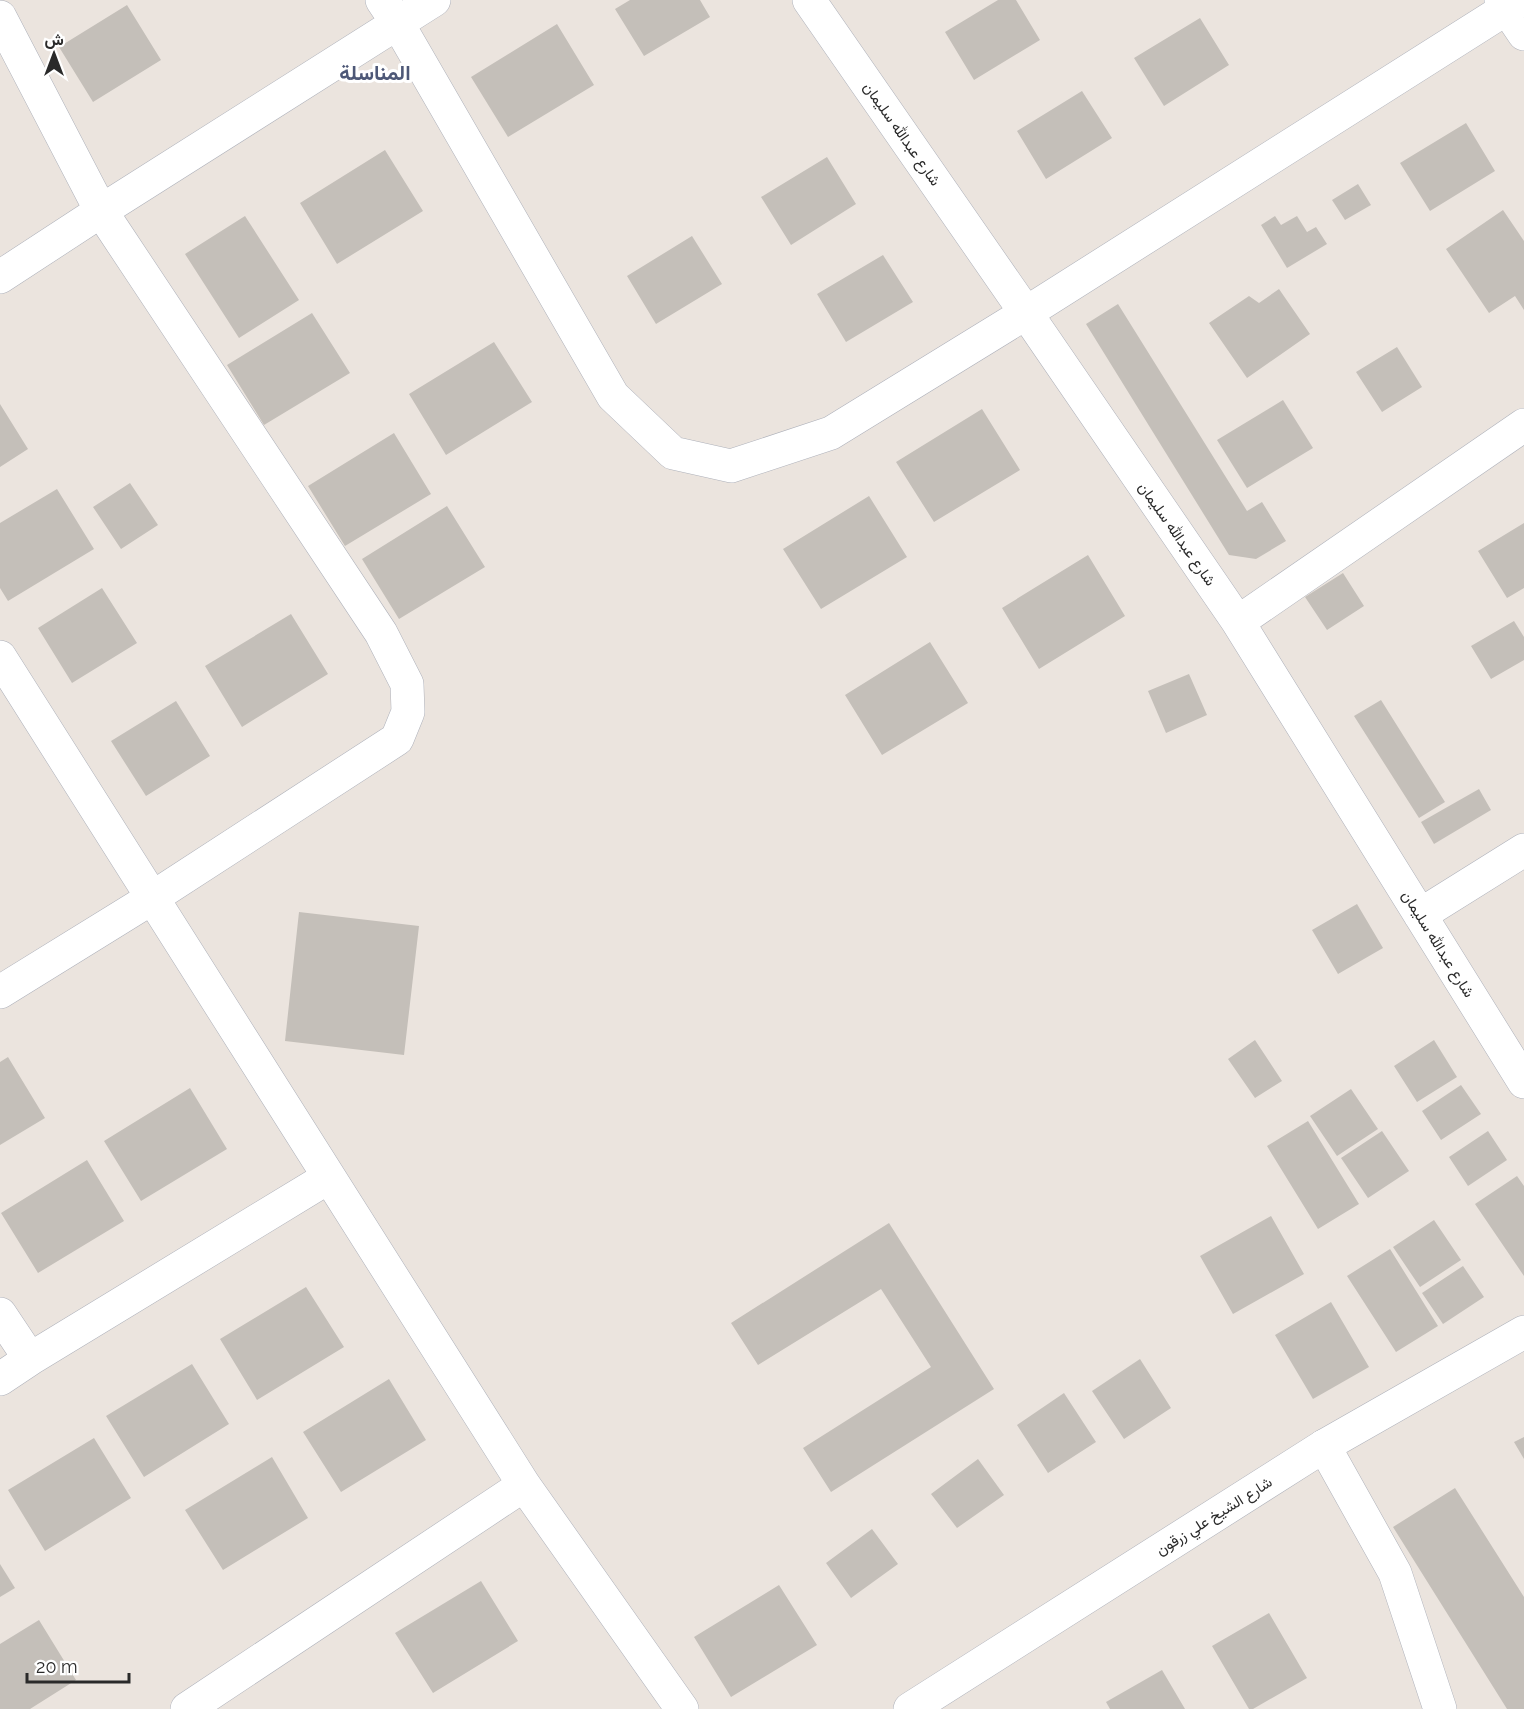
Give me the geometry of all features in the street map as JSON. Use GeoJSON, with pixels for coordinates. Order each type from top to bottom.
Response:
{"type":"FeatureCollection","features":[{"type":"Feature","properties":{"kind":"street"},"geometry":{"type":"LineString","coordinates":[[0,277],[101,211],[390,12],[434,0]]}},
{"type":"Feature","properties":{"kind":"street","name":"شارع عبدالله سليمان"},"geometry":{"type":"LineString","coordinates":[[809,0],[1238,622],[1524,1082]]}},
{"type":"Feature","properties":{"kind":"street"},"geometry":{"type":"LineString","coordinates":[[390,12],[613,396],[673,453],[731,466],[831,433],[1513,11]]}},
{"type":"Feature","properties":{"kind":"street"},"geometry":{"type":"LineString","coordinates":[[0,17],[101,211],[381,633],[407,684],[408,712],[397,739],[152,898],[0,992]]}},
{"type":"Feature","properties":{"kind":"street"},"geometry":{"type":"LineString","coordinates":[[1238,622],[1524,425]]}},
{"type":"Feature","properties":{"kind":"street"},"geometry":{"type":"LineString","coordinates":[[0,657],[524,1485],[681,1709]]}},
{"type":"Feature","properties":{"kind":"street"},"geometry":{"type":"LineString","coordinates":[[1420,915],[1524,850]]}},
{"type":"Feature","properties":{"kind":"street"},"geometry":{"type":"LineString","coordinates":[[0,1379],[329,1177]]}},
{"type":"Feature","properties":{"kind":"street"},"geometry":{"type":"LineString","coordinates":[[0,1314],[30,1359]]}},
{"type":"Feature","properties":{"kind":"street","name":"شارع الشيخ علي زرقون"},"geometry":{"type":"LineString","coordinates":[[910,1709],[1324,1446],[1524,1332]]}},
{"type":"Feature","properties":{"kind":"street"},"geometry":{"type":"LineString","coordinates":[[1324,1446],[1395,1573],[1440,1709]]}},
{"type":"Feature","properties":{"kind":"street"},"geometry":{"type":"LineString","coordinates":[[187,1709],[524,1485]]}},
{"type":"Feature","properties":{"kind":"building"},"geometry":{"type":"Polygon","coordinates":[[[630,0],[700,0],[710,17],[644,56],[615,9],[630,0]]]}},
{"type":"Feature","properties":{"kind":"building"},"geometry":{"type":"Polygon","coordinates":[[[998,0],[1016,0],[1040,40],[974,80],[945,32],[998,0]]]}},
{"type":"Feature","properties":{"kind":"building"},"geometry":{"type":"Polygon","coordinates":[[[127,5],[161,60],[93,102],[59,47],[127,5]]]}},
{"type":"Feature","properties":{"kind":"building"},"geometry":{"type":"Polygon","coordinates":[[[1200,18],[1229,65],[1164,106],[1134,58],[1200,18]]]}},
{"type":"Feature","properties":{"kind":"building"},"geometry":{"type":"Polygon","coordinates":[[[557,24],[594,85],[508,137],[471,77],[557,24]]]}},
{"type":"Feature","properties":{"kind":"building"},"geometry":{"type":"Polygon","coordinates":[[[1082,91],[1112,138],[1046,179],[1017,131],[1082,91]]]}},
{"type":"Feature","properties":{"kind":"building"},"geometry":{"type":"Polygon","coordinates":[[[1466,123],[1495,171],[1430,211],[1400,163],[1466,123]]]}},
{"type":"Feature","properties":{"kind":"building"},"geometry":{"type":"Polygon","coordinates":[[[385,150],[423,211],[337,264],[300,203],[385,150]]]}},
{"type":"Feature","properties":{"kind":"building"},"geometry":{"type":"Polygon","coordinates":[[[827,157],[856,204],[791,245],[761,197],[827,157]]]}},
{"type":"Feature","properties":{"kind":"building"},"geometry":{"type":"Polygon","coordinates":[[[1358,184],[1371,205],[1345,220],[1332,200],[1358,184]]]}},
{"type":"Feature","properties":{"kind":"building"},"geometry":{"type":"Polygon","coordinates":[[[1503,210],[1524,241],[1524,310],[1515,296],[1489,313],[1446,249],[1503,210]]]}},
{"type":"Feature","properties":{"kind":"building"},"geometry":{"type":"Polygon","coordinates":[[[245,216],[299,300],[239,338],[185,254],[245,216]]]}},
{"type":"Feature","properties":{"kind":"building"},"geometry":{"type":"Polygon","coordinates":[[[1275,216],[1281,225],[1297,216],[1307,232],[1316,227],[1327,244],[1287,268],[1261,225],[1275,216]]]}},
{"type":"Feature","properties":{"kind":"building"},"geometry":{"type":"Polygon","coordinates":[[[692,236],[722,284],[656,324],[627,276],[692,236]]]}},
{"type":"Feature","properties":{"kind":"building"},"geometry":{"type":"Polygon","coordinates":[[[883,255],[913,302],[846,342],[817,294],[883,255]]]}},
{"type":"Feature","properties":{"kind":"building"},"geometry":{"type":"Polygon","coordinates":[[[1279,289],[1310,334],[1247,378],[1209,323],[1249,296],[1259,303],[1279,289]]]}},
{"type":"Feature","properties":{"kind":"building"},"geometry":{"type":"Polygon","coordinates":[[[1118,304],[1247,511],[1262,502],[1286,541],[1256,559],[1229,555],[1086,324],[1118,304]]]}},
{"type":"Feature","properties":{"kind":"building"},"geometry":{"type":"Polygon","coordinates":[[[312,313],[350,373],[264,425],[227,365],[312,313]]]}},
{"type":"Feature","properties":{"kind":"building"},"geometry":{"type":"Polygon","coordinates":[[[494,342],[532,402],[446,455],[409,394],[494,342]]]}},
{"type":"Feature","properties":{"kind":"building"},"geometry":{"type":"Polygon","coordinates":[[[1397,347],[1422,387],[1382,412],[1356,372],[1397,347]]]}},
{"type":"Feature","properties":{"kind":"building"},"geometry":{"type":"Polygon","coordinates":[[[1283,400],[1313,448],[1247,488],[1217,440],[1283,400]]]}},
{"type":"Feature","properties":{"kind":"building"},"geometry":{"type":"Polygon","coordinates":[[[0,404],[28,449],[0,467],[0,404]]]}},
{"type":"Feature","properties":{"kind":"building"},"geometry":{"type":"Polygon","coordinates":[[[982,409],[1020,470],[934,522],[896,462],[982,409]]]}},
{"type":"Feature","properties":{"kind":"building"},"geometry":{"type":"Polygon","coordinates":[[[394,433],[431,494],[345,546],[308,486],[394,433]]]}},
{"type":"Feature","properties":{"kind":"building"},"geometry":{"type":"Polygon","coordinates":[[[130,483],[158,525],[121,549],[93,507],[130,483]]]}},
{"type":"Feature","properties":{"kind":"building"},"geometry":{"type":"Polygon","coordinates":[[[57,489],[94,549],[8,601],[0,588],[0,523],[57,489]]]}},
{"type":"Feature","properties":{"kind":"building"},"geometry":{"type":"Polygon","coordinates":[[[869,496],[907,557],[821,609],[783,549],[869,496]]]}},
{"type":"Feature","properties":{"kind":"building"},"geometry":{"type":"Polygon","coordinates":[[[447,506],[485,567],[399,619],[362,559],[447,506]]]}},
{"type":"Feature","properties":{"kind":"building"},"geometry":{"type":"Polygon","coordinates":[[[1524,523],[1524,588],[1507,598],[1478,551],[1524,523]]]}},
{"type":"Feature","properties":{"kind":"building"},"geometry":{"type":"Polygon","coordinates":[[[1088,555],[1125,616],[1039,669],[1002,608],[1088,555]]]}},
{"type":"Feature","properties":{"kind":"building"},"geometry":{"type":"Polygon","coordinates":[[[1343,573],[1364,606],[1327,630],[1305,597],[1343,573]]]}},
{"type":"Feature","properties":{"kind":"building"},"geometry":{"type":"Polygon","coordinates":[[[102,588],[137,643],[72,683],[38,628],[102,588]]]}},
{"type":"Feature","properties":{"kind":"building"},"geometry":{"type":"Polygon","coordinates":[[[291,614],[328,674],[242,727],[205,666],[291,614]]]}},
{"type":"Feature","properties":{"kind":"building"},"geometry":{"type":"Polygon","coordinates":[[[1514,621],[1524,637],[1524,660],[1491,679],[1471,646],[1514,621]]]}},
{"type":"Feature","properties":{"kind":"building"},"geometry":{"type":"Polygon","coordinates":[[[930,642],[968,703],[882,755],[845,695],[930,642]]]}},
{"type":"Feature","properties":{"kind":"building"},"geometry":{"type":"Polygon","coordinates":[[[1189,674],[1207,715],[1166,733],[1148,691],[1189,674]]]}},
{"type":"Feature","properties":{"kind":"building"},"geometry":{"type":"Polygon","coordinates":[[[1381,700],[1445,802],[1419,818],[1354,716],[1381,700]]]}},
{"type":"Feature","properties":{"kind":"building"},"geometry":{"type":"Polygon","coordinates":[[[176,701],[210,756],[146,796],[111,741],[176,701]]]}},
{"type":"Feature","properties":{"kind":"building"},"geometry":{"type":"Polygon","coordinates":[[[1479,789],[1491,810],[1434,844],[1421,822],[1479,789]]]}},
{"type":"Feature","properties":{"kind":"building"},"geometry":{"type":"Polygon","coordinates":[[[1357,904],[1383,948],[1338,974],[1312,930],[1357,904]]]}},
{"type":"Feature","properties":{"kind":"building"},"geometry":{"type":"Polygon","coordinates":[[[299,912],[419,926],[404,1055],[285,1041],[299,912]]]}},
{"type":"Feature","properties":{"kind":"building"},"geometry":{"type":"Polygon","coordinates":[[[1255,1040],[1282,1081],[1255,1098],[1228,1059],[1255,1040]]]}},
{"type":"Feature","properties":{"kind":"building"},"geometry":{"type":"Polygon","coordinates":[[[1434,1040],[1457,1077],[1417,1102],[1394,1066],[1434,1040]]]}},
{"type":"Feature","properties":{"kind":"building"},"geometry":{"type":"Polygon","coordinates":[[[8,1057],[45,1118],[0,1145],[0,1062],[8,1057]]]}},
{"type":"Feature","properties":{"kind":"building"},"geometry":{"type":"Polygon","coordinates":[[[1461,1085],[1481,1114],[1441,1140],[1422,1111],[1461,1085]]]}},
{"type":"Feature","properties":{"kind":"building"},"geometry":{"type":"Polygon","coordinates":[[[190,1088],[227,1149],[141,1201],[104,1141],[190,1088]]]}},
{"type":"Feature","properties":{"kind":"building"},"geometry":{"type":"Polygon","coordinates":[[[1351,1089],[1378,1129],[1337,1156],[1310,1116],[1351,1089]]]}},
{"type":"Feature","properties":{"kind":"building"},"geometry":{"type":"Polygon","coordinates":[[[1308,1121],[1359,1204],[1318,1229],[1267,1146],[1308,1121]]]}},
{"type":"Feature","properties":{"kind":"building"},"geometry":{"type":"Polygon","coordinates":[[[1382,1131],[1409,1171],[1368,1198],[1341,1158],[1382,1131]]]}},
{"type":"Feature","properties":{"kind":"building"},"geometry":{"type":"Polygon","coordinates":[[[1488,1131],[1507,1160],[1468,1186],[1449,1157],[1488,1131]]]}},
{"type":"Feature","properties":{"kind":"building"},"geometry":{"type":"Polygon","coordinates":[[[87,1160],[124,1221],[38,1273],[1,1213],[87,1160]]]}},
{"type":"Feature","properties":{"kind":"building"},"geometry":{"type":"Polygon","coordinates":[[[1517,1176],[1524,1186],[1524,1276],[1475,1204],[1517,1176]]]}},
{"type":"Feature","properties":{"kind":"building"},"geometry":{"type":"Polygon","coordinates":[[[1271,1216],[1304,1274],[1233,1314],[1200,1256],[1271,1216]]]}},
{"type":"Feature","properties":{"kind":"building"},"geometry":{"type":"Polygon","coordinates":[[[1434,1220],[1461,1260],[1420,1287],[1393,1247],[1434,1220]]]}},
{"type":"Feature","properties":{"kind":"building"},"geometry":{"type":"Polygon","coordinates":[[[889,1223],[994,1389],[831,1492],[803,1448],[931,1367],[881,1289],[758,1365],[731,1323],[889,1223]]]}},
{"type":"Feature","properties":{"kind":"building"},"geometry":{"type":"Polygon","coordinates":[[[1390,1249],[1438,1326],[1396,1352],[1347,1276],[1390,1249]]]}},
{"type":"Feature","properties":{"kind":"building"},"geometry":{"type":"Polygon","coordinates":[[[1463,1266],[1484,1297],[1443,1324],[1422,1293],[1463,1266]]]}},
{"type":"Feature","properties":{"kind":"building"},"geometry":{"type":"Polygon","coordinates":[[[306,1287],[344,1347],[257,1400],[220,1339],[306,1287]]]}},
{"type":"Feature","properties":{"kind":"building"},"geometry":{"type":"Polygon","coordinates":[[[1331,1302],[1369,1367],[1313,1399],[1275,1335],[1331,1302]]]}},
{"type":"Feature","properties":{"kind":"building"},"geometry":{"type":"Polygon","coordinates":[[[1140,1359],[1171,1408],[1124,1439],[1092,1391],[1140,1359]]]}},
{"type":"Feature","properties":{"kind":"building"},"geometry":{"type":"Polygon","coordinates":[[[192,1364],[229,1424],[144,1477],[106,1416],[192,1364]]]}},
{"type":"Feature","properties":{"kind":"building"},"geometry":{"type":"Polygon","coordinates":[[[389,1379],[426,1440],[341,1492],[303,1432],[389,1379]]]}},
{"type":"Feature","properties":{"kind":"building"},"geometry":{"type":"Polygon","coordinates":[[[1064,1393],[1096,1442],[1048,1473],[1017,1425],[1064,1393]]]}},
{"type":"Feature","properties":{"kind":"building"},"geometry":{"type":"Polygon","coordinates":[[[1524,1437],[1524,1459],[1514,1442],[1524,1437]]]}},
{"type":"Feature","properties":{"kind":"building"},"geometry":{"type":"Polygon","coordinates":[[[94,1438],[131,1498],[45,1551],[8,1490],[94,1438]]]}},
{"type":"Feature","properties":{"kind":"building"},"geometry":{"type":"Polygon","coordinates":[[[272,1457],[308,1518],[223,1570],[185,1510],[272,1457]]]}},
{"type":"Feature","properties":{"kind":"building"},"geometry":{"type":"Polygon","coordinates":[[[978,1459],[1004,1495],[957,1528],[931,1494],[978,1459]]]}},
{"type":"Feature","properties":{"kind":"building"},"geometry":{"type":"Polygon","coordinates":[[[1455,1488],[1524,1597],[1524,1709],[1507,1709],[1393,1527],[1455,1488]]]}},
{"type":"Feature","properties":{"kind":"building"},"geometry":{"type":"Polygon","coordinates":[[[872,1529],[898,1564],[851,1598],[826,1563],[872,1529]]]}},
{"type":"Feature","properties":{"kind":"building"},"geometry":{"type":"Polygon","coordinates":[[[0,1564],[15,1588],[0,1597],[0,1564]]]}},
{"type":"Feature","properties":{"kind":"building"},"geometry":{"type":"Polygon","coordinates":[[[481,1581],[518,1641],[433,1693],[395,1633],[481,1581]]]}},
{"type":"Feature","properties":{"kind":"building"},"geometry":{"type":"Polygon","coordinates":[[[779,1585],[817,1645],[731,1697],[694,1637],[779,1585]]]}},
{"type":"Feature","properties":{"kind":"building"},"geometry":{"type":"Polygon","coordinates":[[[1269,1613],[1307,1678],[1253,1709],[1249,1709],[1212,1646],[1269,1613]]]}},
{"type":"Feature","properties":{"kind":"building"},"geometry":{"type":"Polygon","coordinates":[[[39,1620],[76,1680],[30,1709],[0,1709],[0,1644],[39,1620]]]}},
{"type":"Feature","properties":{"kind":"building"},"geometry":{"type":"Polygon","coordinates":[[[1162,1670],[1185,1709],[1110,1709],[1106,1702],[1162,1670]]]}},
{"type":"Feature","properties":{"kind":"district","name":"المناسلة"},"geometry":{"type":"Point","coordinates":[375,73]}}]}
